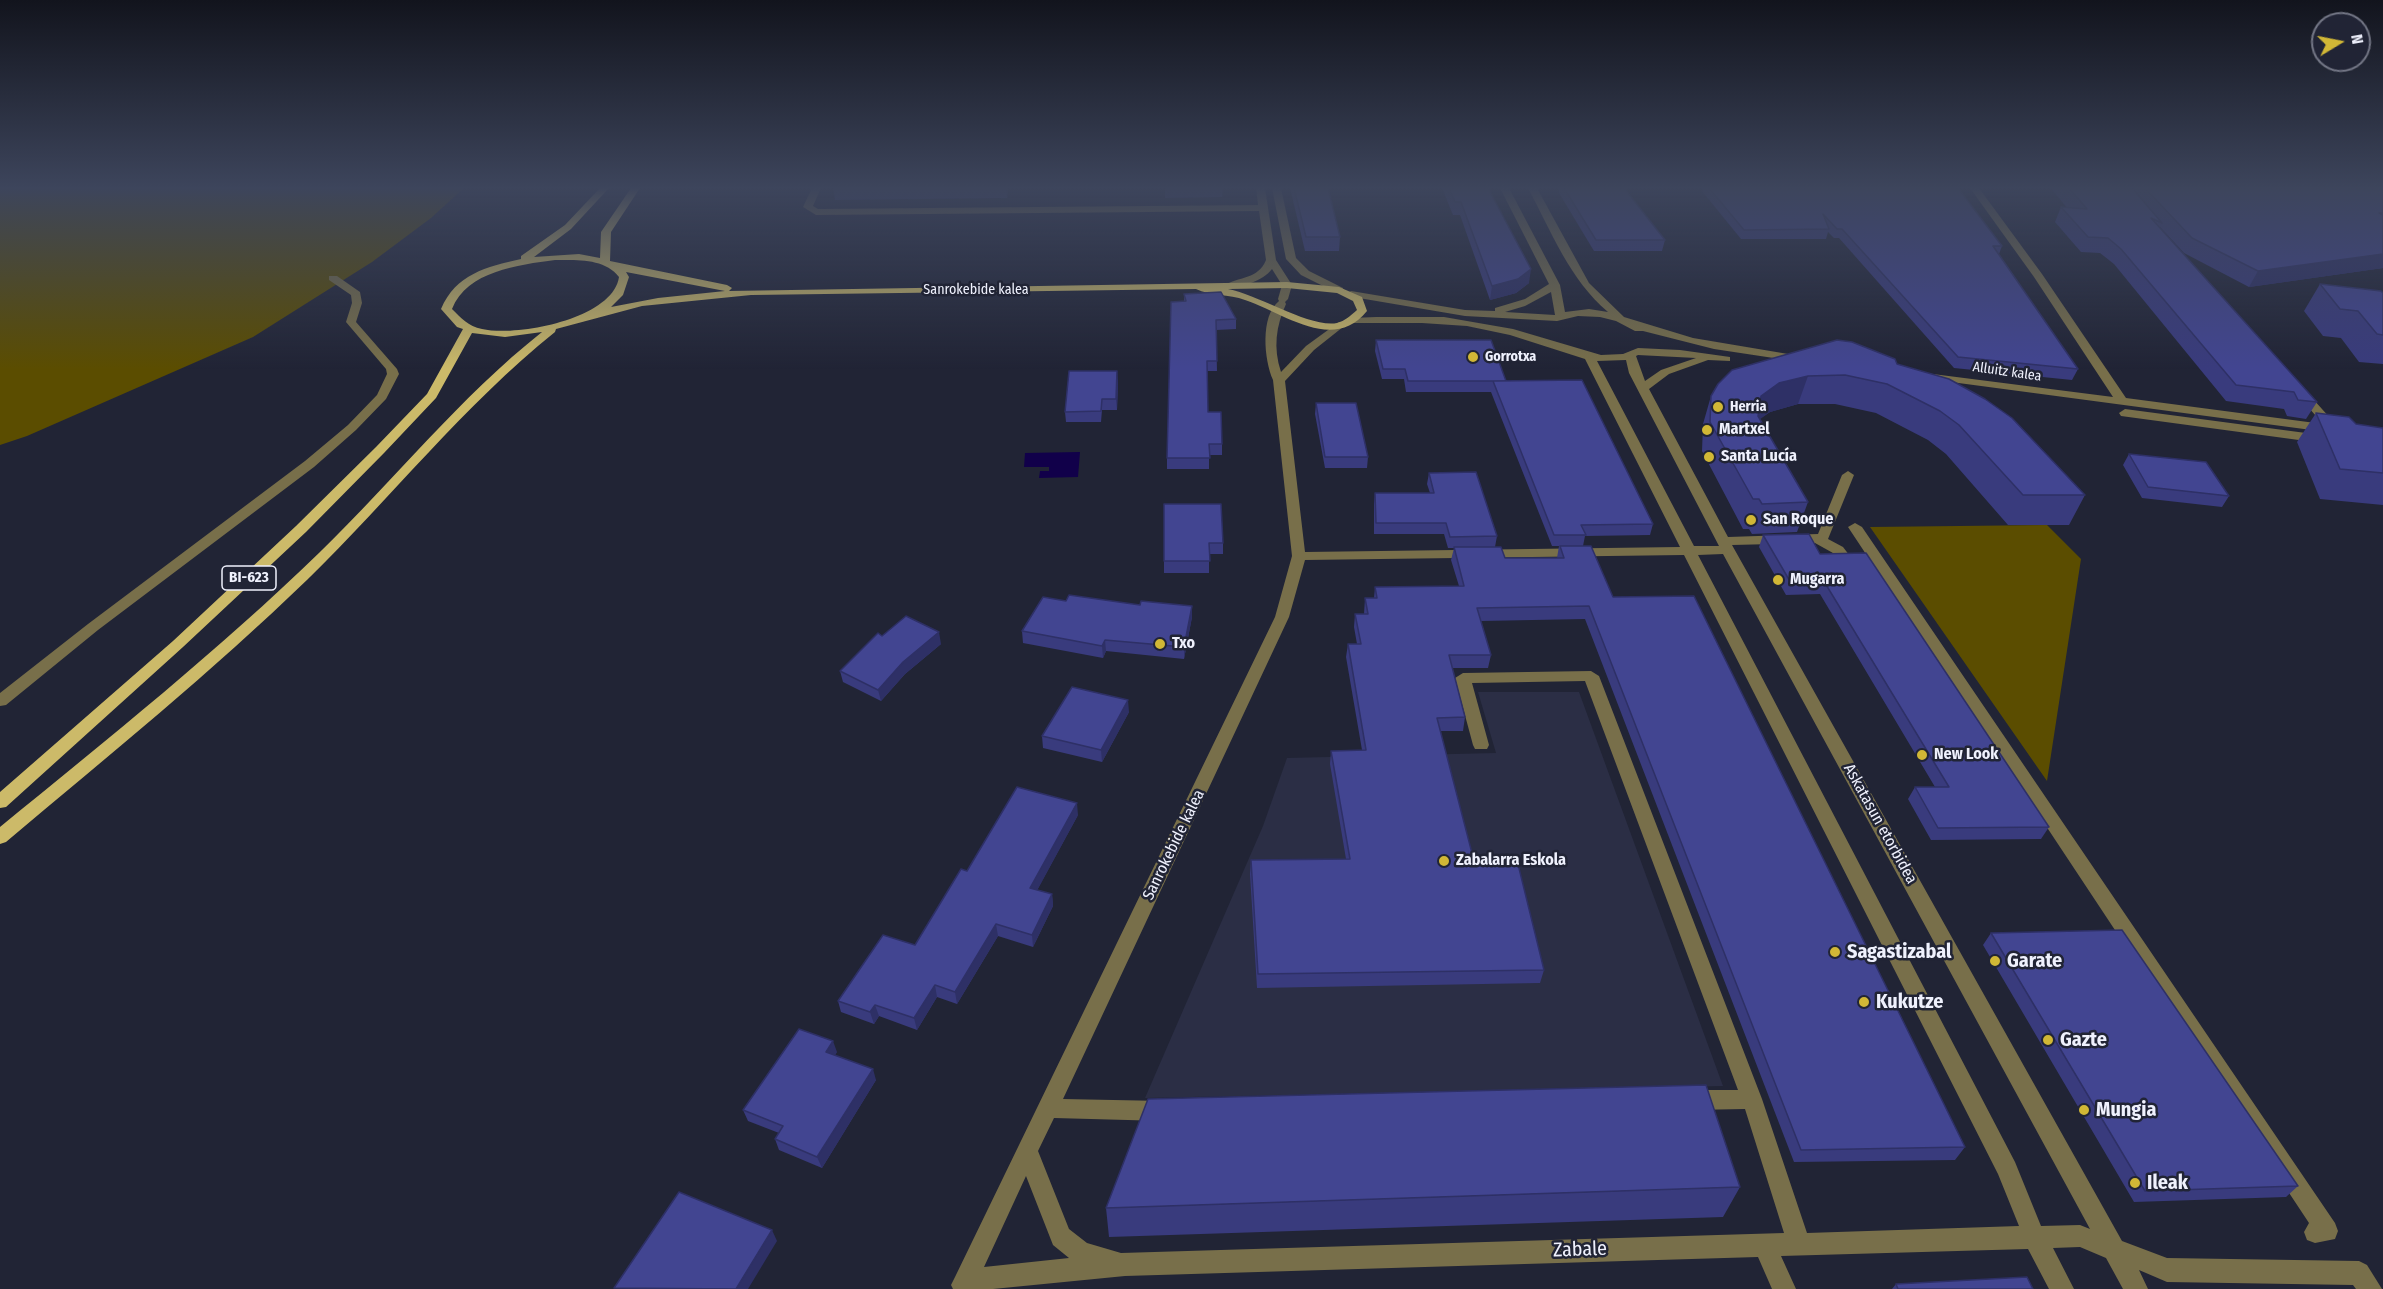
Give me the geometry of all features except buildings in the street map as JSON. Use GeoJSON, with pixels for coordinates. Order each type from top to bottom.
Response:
{"type":"FeatureCollection","features":[{"type":"Feature","properties":{"kind":"main road"},"geometry":{"type":"LineString","coordinates":[[516,263],[542,248]]}},
{"type":"Feature","properties":{"kind":"main road"},"geometry":{"type":"LineString","coordinates":[[605,248],[605,262]]}},
{"type":"Feature","properties":{"kind":"main road"},"geometry":{"type":"LineString","coordinates":[[470,329],[453,321],[446,309],[451,297],[466,284],[488,272],[516,263],[549,258],[579,257],[605,262],[616,267],[751,292]]}},
{"type":"Feature","properties":{"kind":"main road","name":"BI-623"},"geometry":{"type":"LineString","coordinates":[[0,802],[178,644],[301,529],[372,458],[432,396],[470,329],[503,333],[554,327],[592,314],[613,302],[624,289],[624,277],[616,267]]}},
{"type":"Feature","properties":{"kind":"main road"},"geometry":{"type":"LineString","coordinates":[[1287,285],[1339,290],[1358,299],[1362,311],[1347,322],[1318,326],[1282,307],[1234,293],[1200,288],[1287,285]]}},
{"type":"Feature","properties":{"kind":"main road","name":"Sanrokebide kalea"},"geometry":{"type":"LineString","coordinates":[[751,292],[1200,288]]}},
{"type":"Feature","properties":{"kind":"main road"},"geometry":{"type":"LineString","coordinates":[[1282,307],[1295,291],[1314,288]]}},
{"type":"Feature","properties":{"kind":"main road"},"geometry":{"type":"LineString","coordinates":[[592,314],[697,296],[751,292]]}},
{"type":"Feature","properties":{"kind":"main road","name":"BI-623"},"geometry":{"type":"LineString","coordinates":[[0,837],[224,649],[341,539],[509,364],[554,327]]}},
{"type":"Feature","properties":{"kind":"street"},"geometry":{"type":"LineString","coordinates":[[1269,248],[1270,260],[1287,285]]}},
{"type":"Feature","properties":{"kind":"street"},"geometry":{"type":"LineString","coordinates":[[1289,248],[1291,259],[1305,273],[1339,290]]}},
{"type":"Feature","properties":{"kind":"street"},"geometry":{"type":"LineString","coordinates":[[1536,248],[1556,285],[1559,317]]}},
{"type":"Feature","properties":{"kind":"street"},"geometry":{"type":"LineString","coordinates":[[1566,248],[1594,296],[1628,322]]}},
{"type":"Feature","properties":{"kind":"street"},"geometry":{"type":"LineString","coordinates":[[2018,248],[2045,285],[2122,403]]}},
{"type":"Feature","properties":{"kind":"street"},"geometry":{"type":"LineString","coordinates":[[1229,286],[1258,277],[1265,272],[1270,260]]}},
{"type":"Feature","properties":{"kind":"street"},"geometry":{"type":"LineString","coordinates":[[0,702],[93,627],[265,501],[350,429],[385,392],[393,376],[392,367],[356,333],[351,322],[357,303],[356,294],[333,278]]}},
{"type":"Feature","properties":{"kind":"street","name":"Sanrokebide kalea"},"geometry":{"type":"LineString","coordinates":[[964,1284],[1282,617],[1299,556],[1279,380],[1272,369],[1270,339],[1282,307],[1287,285]]}},
{"type":"Feature","properties":{"kind":"street"},"geometry":{"type":"LineString","coordinates":[[1465,313],[1518,306],[1536,299],[1556,285]]}},
{"type":"Feature","properties":{"kind":"street"},"geometry":{"type":"LineString","coordinates":[[1279,380],[1310,348],[1347,322],[1440,318],[1515,333],[1589,356],[1633,354],[1716,357],[1814,366],[1671,337],[1599,314],[1559,317],[1465,313],[1351,294]]}},
{"type":"Feature","properties":{"kind":"street"},"geometry":{"type":"LineString","coordinates":[[1559,317],[1551,323],[1550,336],[1565,348]]}},
{"type":"Feature","properties":{"kind":"street","name":"Askatasun etorbidea"},"geometry":{"type":"LineString","coordinates":[[1628,322],[1644,336],[1645,342],[1633,354],[1635,373],[1727,546],[2136,1289]]}},
{"type":"Feature","properties":{"kind":"street"},"geometry":{"type":"LineString","coordinates":[[1589,356],[2007,1169],[2034,1236],[2061,1289]]}},
{"type":"Feature","properties":{"kind":"street"},"geometry":{"type":"LineString","coordinates":[[1643,388],[1665,372],[1687,363],[1716,357]]}},
{"type":"Feature","properties":{"kind":"street","name":"Alluitz kalea"},"geometry":{"type":"LineString","coordinates":[[1910,378],[2122,403],[2339,433],[1910,378]]}},
{"type":"Feature","properties":{"kind":"street"},"geometry":{"type":"LineString","coordinates":[[2292,381],[2339,433]]}},
{"type":"Feature","properties":{"kind":"street"},"geometry":{"type":"LineString","coordinates":[[1299,556],[1689,550],[1817,539],[1824,536],[1848,475]]}},
{"type":"Feature","properties":{"kind":"street"},"geometry":{"type":"LineString","coordinates":[[1855,527],[2327,1231],[2314,1232]]}},
{"type":"Feature","properties":{"kind":"street"},"geometry":{"type":"LineString","coordinates":[[1817,539],[1838,550],[1845,560]]}},
{"type":"Feature","properties":{"kind":"street"},"geometry":{"type":"LineString","coordinates":[[1481,745],[1464,678],[1591,676],[1752,1099],[1799,1244]]}},
{"type":"Feature","properties":{"kind":"street"},"geometry":{"type":"LineString","coordinates":[[1669,1100],[1752,1099]]}},
{"type":"Feature","properties":{"kind":"street"},"geometry":{"type":"LineString","coordinates":[[1047,1108],[1181,1110]]}},
{"type":"Feature","properties":{"kind":"street"},"geometry":{"type":"LineString","coordinates":[[1027,1149],[1061,1237],[1081,1253],[1125,1264]]}},
{"type":"Feature","properties":{"kind":"street","name":"Zabale"},"geometry":{"type":"LineString","coordinates":[[1125,1264],[2080,1236],[2167,1270],[2359,1273],[2370,1289]]}},
{"type":"Feature","properties":{"kind":"street"},"geometry":{"type":"LineString","coordinates":[[1764,1245],[1784,1289]]}},
{"type":"Feature","properties":{"kind":"street"},"geometry":{"type":"LineString","coordinates":[[964,1284],[1125,1264]]}},
{"type":"Feature","properties":{"kind":"shaded area"},"geometry":{"type":"Polygon","coordinates":[[[0,248],[391,248],[253,337],[27,436],[0,445],[0,248]]]}},
{"type":"Feature","properties":{"kind":"shaded area"},"geometry":{"type":"Polygon","coordinates":[[[1080,452],[1078,477],[1039,478],[1040,471],[1049,471],[1049,467],[1024,467],[1025,453],[1080,452]]]}},
{"type":"Feature","properties":{"kind":"shaded area"},"geometry":{"type":"Polygon","coordinates":[[[2047,525],[2081,559],[2047,781],[1870,527],[2047,525]]]}},
{"type":"Feature","properties":{"kind":"shaded area","name":"Zabalarra Eskola"},"geometry":{"type":"Polygon","coordinates":[[[1478,692],[1579,692],[1723,1086],[1145,1098],[1263,826],[1287,758],[1496,753],[1478,692]]]}},
{"type":"Feature","properties":{"kind":"place","name":"Gorrotxa"},"geometry":{"type":"Point","coordinates":[1473,357]}},
{"type":"Feature","properties":{"kind":"place","name":"Herria"},"geometry":{"type":"Point","coordinates":[1718,407]}},
{"type":"Feature","properties":{"kind":"place","name":"Martxel"},"geometry":{"type":"Point","coordinates":[1707,430]}},
{"type":"Feature","properties":{"kind":"place","name":"Santa Lucía"},"geometry":{"type":"Point","coordinates":[1709,457]}},
{"type":"Feature","properties":{"kind":"place","name":"San Roque"},"geometry":{"type":"Point","coordinates":[1751,520]}},
{"type":"Feature","properties":{"kind":"place","name":"Mugarra"},"geometry":{"type":"Point","coordinates":[1778,580]}},
{"type":"Feature","properties":{"kind":"place","name":"Txo"},"geometry":{"type":"Point","coordinates":[1160,644]}},
{"type":"Feature","properties":{"kind":"place","name":"New Look"},"geometry":{"type":"Point","coordinates":[1922,755]}},
{"type":"Feature","properties":{"kind":"place","name":"Zabalarra Eskola"},"geometry":{"type":"Point","coordinates":[1444,861]}},
{"type":"Feature","properties":{"kind":"place","name":"Sagastizabal"},"geometry":{"type":"Point","coordinates":[1835,952]}},
{"type":"Feature","properties":{"kind":"place","name":"Garate"},"geometry":{"type":"Point","coordinates":[1995,961]}},
{"type":"Feature","properties":{"kind":"place","name":"Kukutze"},"geometry":{"type":"Point","coordinates":[1864,1002]}},
{"type":"Feature","properties":{"kind":"place","name":"Gazte"},"geometry":{"type":"Point","coordinates":[2048,1040]}},
{"type":"Feature","properties":{"kind":"place","name":"Mungia"},"geometry":{"type":"Point","coordinates":[2084,1110]}},
{"type":"Feature","properties":{"kind":"place","name":"Ileak"},"geometry":{"type":"Point","coordinates":[2135,1183]}}]}
